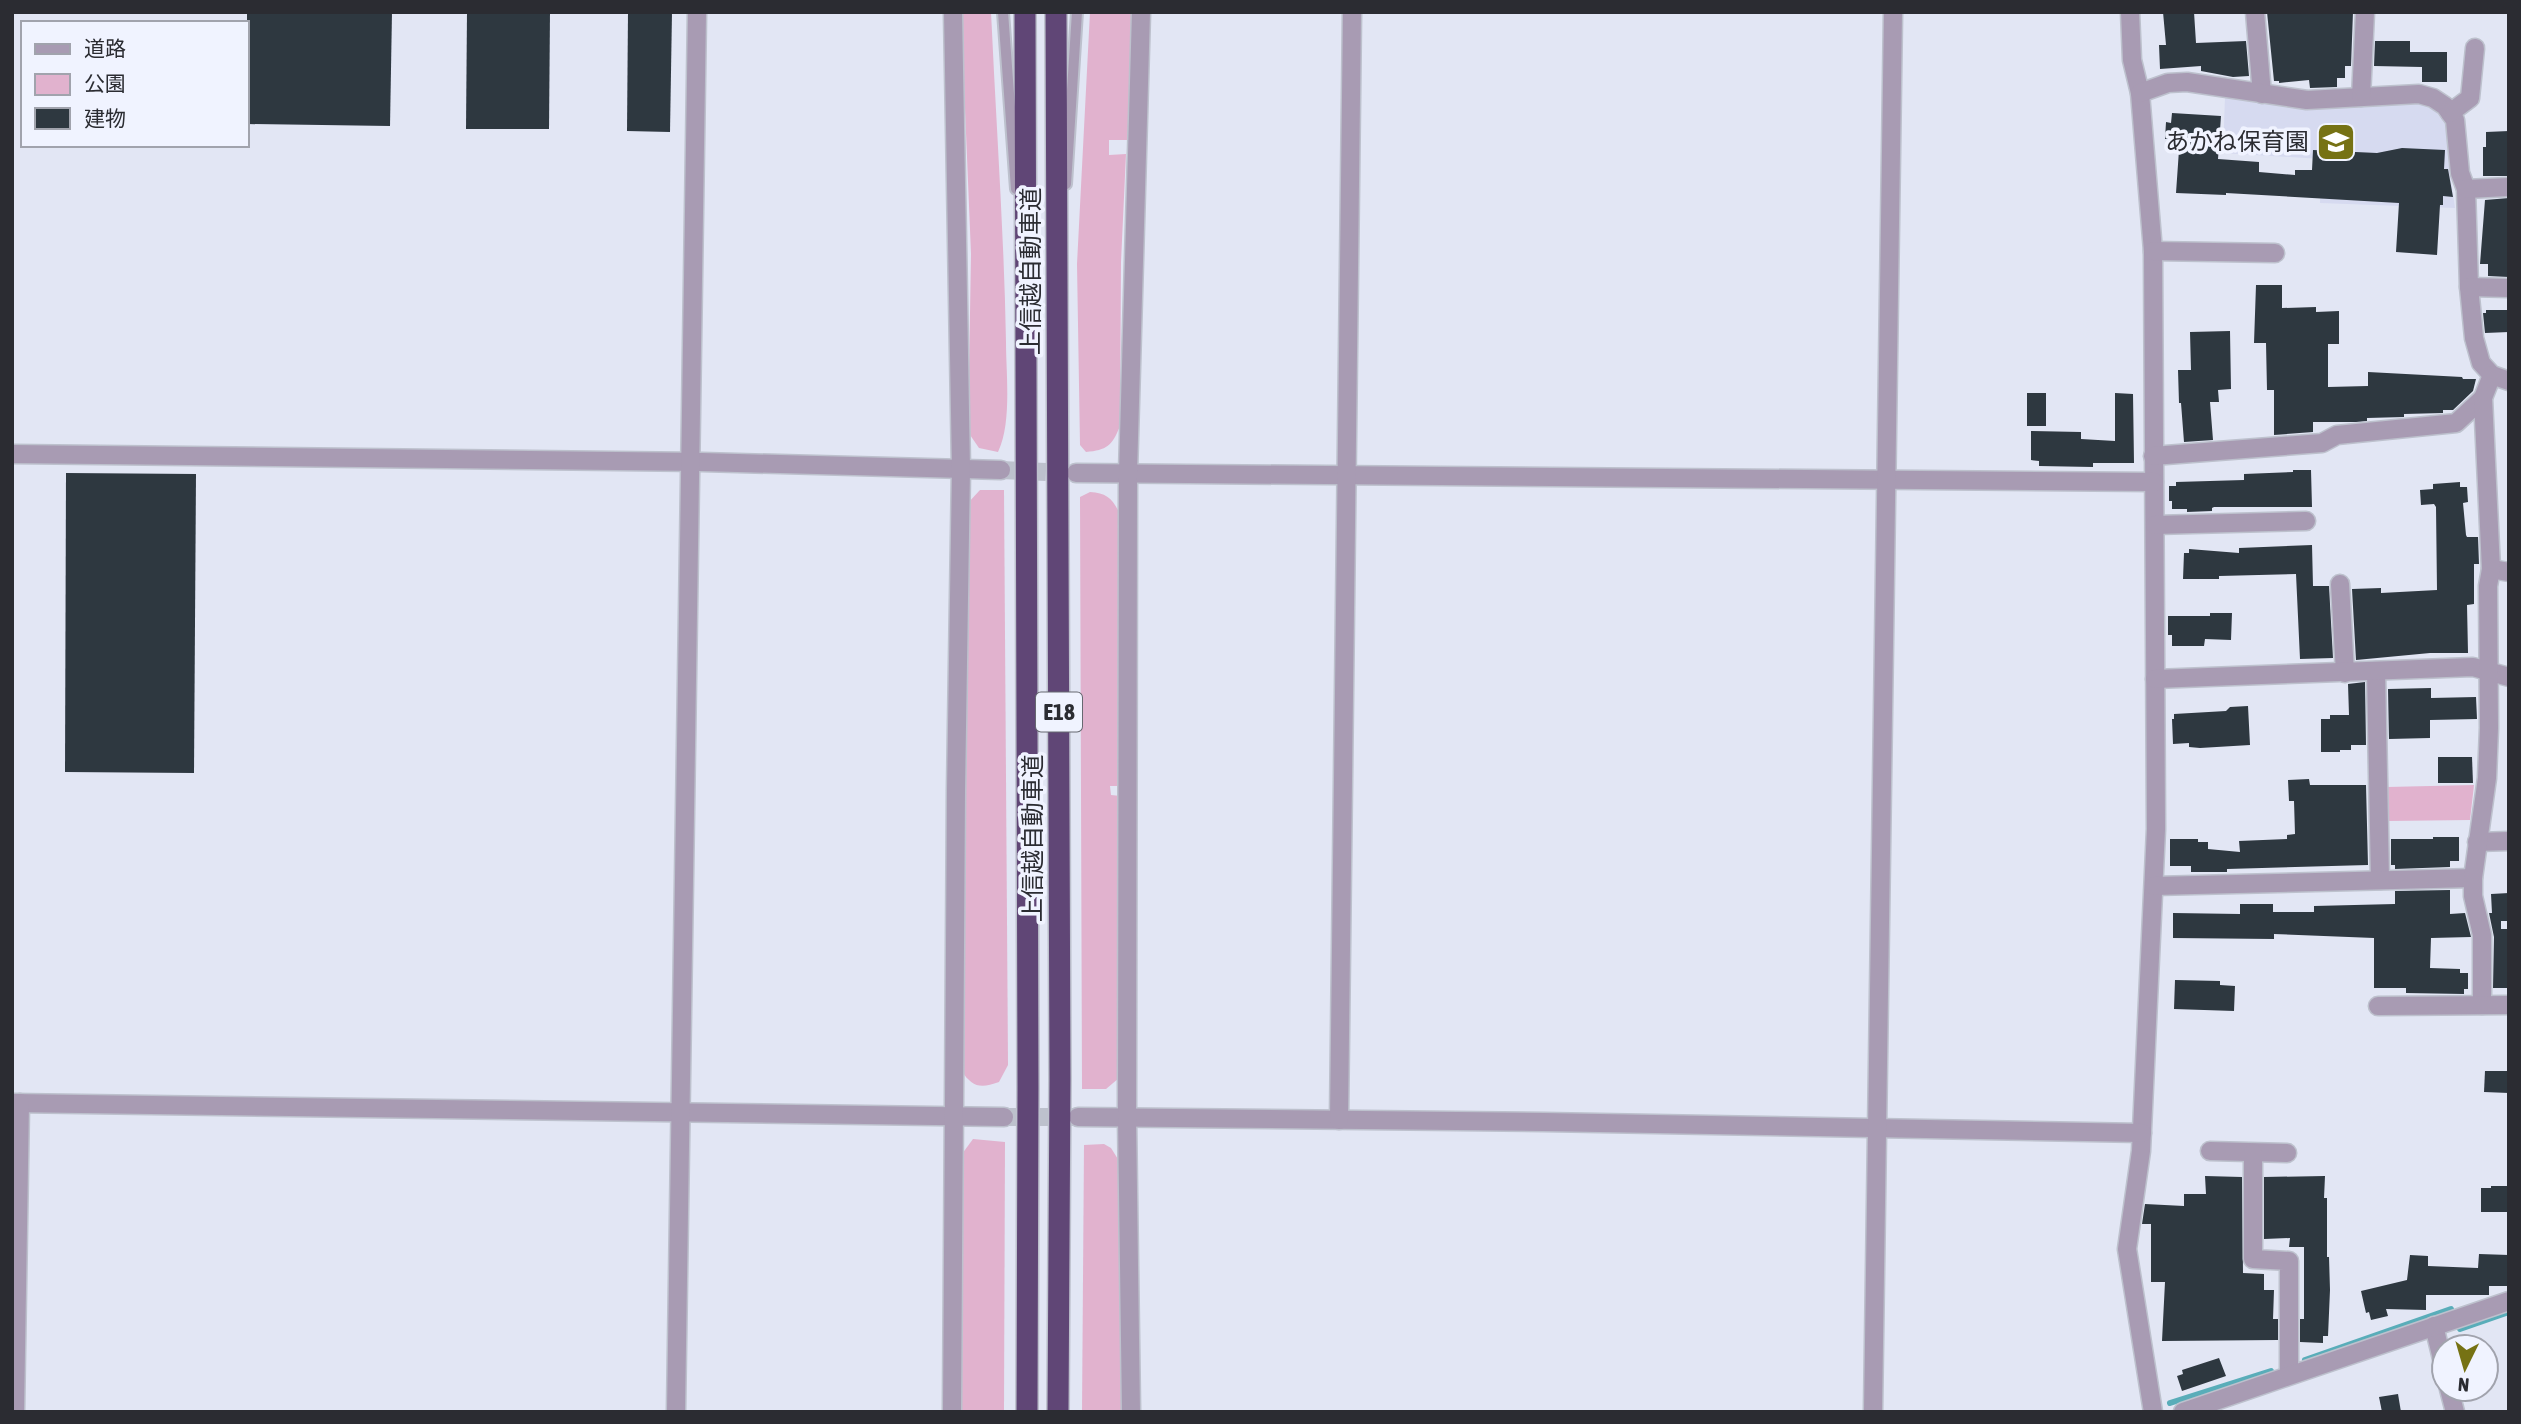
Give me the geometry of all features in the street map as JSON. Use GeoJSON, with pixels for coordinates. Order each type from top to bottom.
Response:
{"type":"FeatureCollection","features":[{"type":"Feature","properties":{"kind":"highway","name":"上信越自動車道"},"geometry":{"type":"LineString","coordinates":[[1025,12],[1027,1412]]}},
{"type":"Feature","properties":{"kind":"highway","name":"上信越自動車道"},"geometry":{"type":"LineString","coordinates":[[1056,12],[1058,1412]]}},
{"type":"Feature","properties":{"kind":"street"},"geometry":{"type":"LineString","coordinates":[[676,1412],[697,12]]}},
{"type":"Feature","properties":{"kind":"street"},"geometry":{"type":"LineString","coordinates":[[952,1412],[961,469],[953,12]]}},
{"type":"Feature","properties":{"kind":"street"},"geometry":{"type":"LineString","coordinates":[[1131,1412],[1127,1117],[1128,473],[1141,12]]}},
{"type":"Feature","properties":{"kind":"street"},"geometry":{"type":"LineString","coordinates":[[1339,1120],[1352,12]]}},
{"type":"Feature","properties":{"kind":"street"},"geometry":{"type":"LineString","coordinates":[[1873,1412],[1893,12]]}},
{"type":"Feature","properties":{"kind":"street"},"geometry":{"type":"LineString","coordinates":[[2130,12],[2132,60],[2140,93],[2153,251],[2157,829],[2142,1133],[2127,1248],[2153,1412]]}},
{"type":"Feature","properties":{"kind":"street"},"geometry":{"type":"LineString","coordinates":[[2255,12],[2262,94]]}},
{"type":"Feature","properties":{"kind":"street"},"geometry":{"type":"LineString","coordinates":[[2361,97],[2365,12]]}},
{"type":"Feature","properties":{"kind":"street"},"geometry":{"type":"LineString","coordinates":[[2450,113],[2470,98],[2475,48]]}},
{"type":"Feature","properties":{"kind":"street"},"geometry":{"type":"LineString","coordinates":[[2140,93],[2168,83],[2187,82],[2307,100],[2419,94],[2432,98],[2455,120],[2460,173],[2466,189],[2469,287],[2474,338],[2481,363],[2500,378],[2456,423],[2337,435],[2322,443],[2153,456]]}},
{"type":"Feature","properties":{"kind":"street"},"geometry":{"type":"LineString","coordinates":[[2466,189],[2509,187]]}},
{"type":"Feature","properties":{"kind":"street"},"geometry":{"type":"LineString","coordinates":[[2153,251],[2275,253]]}},
{"type":"Feature","properties":{"kind":"street"},"geometry":{"type":"LineString","coordinates":[[2469,287],[2509,288]]}},
{"type":"Feature","properties":{"kind":"street"},"geometry":{"type":"LineString","coordinates":[[2482,1005],[2482,935],[2473,896],[2473,878],[2487,778],[2489,728],[2488,586],[2491,569],[2483,398]]}},
{"type":"Feature","properties":{"kind":"street"},"geometry":{"type":"LineString","coordinates":[[12,454],[690,462],[1001,470]]}},
{"type":"Feature","properties":{"kind":"street"},"geometry":{"type":"LineString","coordinates":[[1076,474],[2154,482]]}},
{"type":"Feature","properties":{"kind":"street"},"geometry":{"type":"LineString","coordinates":[[2155,525],[2306,521]]}},
{"type":"Feature","properties":{"kind":"street"},"geometry":{"type":"LineString","coordinates":[[2491,569],[2509,572]]}},
{"type":"Feature","properties":{"kind":"street"},"geometry":{"type":"LineString","coordinates":[[2340,584],[2345,673]]}},
{"type":"Feature","properties":{"kind":"street"},"geometry":{"type":"LineString","coordinates":[[2155,679],[2473,667],[2509,677]]}},
{"type":"Feature","properties":{"kind":"street"},"geometry":{"type":"LineString","coordinates":[[2376,671],[2381,880]]}},
{"type":"Feature","properties":{"kind":"street"},"geometry":{"type":"LineString","coordinates":[[2477,842],[2509,841]]}},
{"type":"Feature","properties":{"kind":"street"},"geometry":{"type":"LineString","coordinates":[[2154,886],[2473,878]]}},
{"type":"Feature","properties":{"kind":"street"},"geometry":{"type":"LineString","coordinates":[[2378,1006],[2509,1005]]}},
{"type":"Feature","properties":{"kind":"street"},"geometry":{"type":"LineString","coordinates":[[15,1412],[16,1103],[1004,1116]]}},
{"type":"Feature","properties":{"kind":"street"},"geometry":{"type":"LineString","coordinates":[[1078,1117],[2142,1133]]}},
{"type":"Feature","properties":{"kind":"street"},"geometry":{"type":"LineString","coordinates":[[2210,1151],[2287,1153]]}},
{"type":"Feature","properties":{"kind":"street"},"geometry":{"type":"LineString","coordinates":[[2253,1153],[2253,1259],[2289,1261],[2289,1374]]}},
{"type":"Feature","properties":{"kind":"street"},"geometry":{"type":"LineString","coordinates":[[2183,1412],[2509,1301]]}},
{"type":"Feature","properties":{"kind":"street"},"geometry":{"type":"LineString","coordinates":[[2434,1326],[2436,1333]]}},
{"type":"Feature","properties":{"kind":"lane"},"geometry":{"type":"LineString","coordinates":[[1003,12],[1026,310]]}},
{"type":"Feature","properties":{"kind":"lane"},"geometry":{"type":"LineString","coordinates":[[1058,308],[1077,12]]}},
{"type":"Feature","properties":{"kind":"shaded area","name":"あかね保育園"},"geometry":{"type":"Polygon","coordinates":[[[2225,97],[2307,108],[2407,102],[2422,104],[2435,111],[2447,125],[2448,160],[2455,208],[2320,203],[2321,159],[2223,153],[2225,97]]]}},
{"type":"Feature","properties":{"kind":"green space"},"geometry":{"type":"Polygon","coordinates":[[[961,12],[991,12],[1004,260],[1007,383],[1007,413],[998,452],[979,448],[968,432],[971,254],[961,12]]]}},
{"type":"Feature","properties":{"kind":"green space"},"geometry":{"type":"Polygon","coordinates":[[[1090,12],[1133,12],[1128,140],[1109,140],[1109,155],[1126,154],[1121,262],[1120,426],[1108,446],[1086,452],[1080,445],[1077,264],[1090,12]]]}},
{"type":"Feature","properties":{"kind":"green space"},"geometry":{"type":"Polygon","coordinates":[[[980,490],[1004,490],[1008,1065],[999,1082],[982,1086],[969,1080],[961,1070],[968,503],[980,490]]]}},
{"type":"Feature","properties":{"kind":"green space"},"geometry":{"type":"Polygon","coordinates":[[[1090,492],[1108,497],[1119,512],[1121,786],[1110,786],[1111,795],[1121,796],[1119,1078],[1106,1089],[1082,1089],[1080,497],[1090,492]]]}},
{"type":"Feature","properties":{"kind":"green space"},"geometry":{"type":"Polygon","coordinates":[[[2474,785],[2470,820],[2387,821],[2387,787],[2474,785]]]}},
{"type":"Feature","properties":{"kind":"green space"},"geometry":{"type":"Polygon","coordinates":[[[973,1139],[1005,1142],[1004,1412],[959,1412],[962,1154],[973,1139]]]}},
{"type":"Feature","properties":{"kind":"green space"},"geometry":{"type":"Polygon","coordinates":[[[1104,1144],[1111,1148],[1121,1164],[1125,1412],[1082,1412],[1084,1145],[1104,1144]]]}},
{"type":"Feature","properties":{"kind":"building"},"geometry":{"type":"Polygon","coordinates":[[[247,12],[392,12],[390,126],[248,124],[247,12]]]}},
{"type":"Feature","properties":{"kind":"building"},"geometry":{"type":"Polygon","coordinates":[[[467,12],[550,12],[549,129],[466,129],[467,12]]]}},
{"type":"Feature","properties":{"kind":"building"},"geometry":{"type":"Polygon","coordinates":[[[628,12],[672,12],[670,132],[627,131],[628,12]]]}},
{"type":"Feature","properties":{"kind":"building"},"geometry":{"type":"Polygon","coordinates":[[[2163,12],[2194,12],[2196,43],[2246,41],[2249,76],[2233,77],[2201,71],[2201,66],[2160,69],[2159,45],[2166,45],[2163,12]]]}},
{"type":"Feature","properties":{"kind":"building"},"geometry":{"type":"Polygon","coordinates":[[[2267,12],[2353,12],[2351,66],[2345,66],[2345,78],[2337,78],[2337,87],[2310,88],[2309,80],[2279,83],[2274,81],[2267,12]]]}},
{"type":"Feature","properties":{"kind":"building"},"geometry":{"type":"Polygon","coordinates":[[[2375,41],[2410,41],[2410,52],[2447,52],[2447,82],[2422,82],[2422,67],[2374,66],[2375,41]]]}},
{"type":"Feature","properties":{"kind":"building"},"geometry":{"type":"Polygon","coordinates":[[[2172,113],[2221,116],[2218,159],[2259,162],[2259,172],[2295,175],[2295,170],[2312,170],[2313,150],[2377,153],[2402,148],[2445,150],[2444,169],[2448,169],[2453,197],[2443,196],[2443,205],[2440,205],[2437,255],[2396,252],[2399,203],[2226,193],[2176,193],[2179,150],[2171,150],[2172,139],[2165,139],[2166,122],[2171,123],[2172,113]]]}},
{"type":"Feature","properties":{"kind":"building"},"geometry":{"type":"Polygon","coordinates":[[[2509,131],[2509,176],[2483,176],[2486,132],[2509,131]]]}},
{"type":"Feature","properties":{"kind":"building"},"geometry":{"type":"Polygon","coordinates":[[[2509,198],[2509,277],[2488,276],[2488,264],[2480,264],[2485,200],[2509,198]]]}},
{"type":"Feature","properties":{"kind":"building"},"geometry":{"type":"Polygon","coordinates":[[[2256,285],[2282,285],[2282,308],[2316,307],[2316,312],[2339,311],[2339,344],[2328,344],[2328,387],[2368,386],[2368,372],[2476,379],[2473,391],[2453,410],[2443,410],[2443,413],[2404,414],[2404,417],[2367,418],[2367,421],[2356,422],[2313,422],[2313,432],[2274,435],[2274,390],[2267,390],[2266,343],[2254,343],[2256,285]]]}},
{"type":"Feature","properties":{"kind":"building"},"geometry":{"type":"Polygon","coordinates":[[[2486,310],[2509,310],[2509,332],[2485,333],[2483,313],[2486,313],[2486,310]]]}},
{"type":"Feature","properties":{"kind":"building"},"geometry":{"type":"Polygon","coordinates":[[[2230,331],[2231,389],[2218,390],[2219,402],[2210,402],[2213,440],[2184,442],[2178,370],[2191,370],[2190,332],[2230,331]]]}},
{"type":"Feature","properties":{"kind":"building"},"geometry":{"type":"Polygon","coordinates":[[[2027,393],[2046,393],[2046,426],[2027,426],[2027,393]]]}},
{"type":"Feature","properties":{"kind":"building"},"geometry":{"type":"Polygon","coordinates":[[[2115,393],[2133,394],[2134,463],[2093,463],[2093,467],[2039,466],[2039,461],[2031,460],[2031,431],[2081,432],[2081,439],[2115,441],[2115,393]]]}},
{"type":"Feature","properties":{"kind":"building"},"geometry":{"type":"Polygon","coordinates":[[[2311,470],[2312,507],[2214,507],[2212,511],[2187,512],[2187,509],[2172,509],[2172,501],[2169,501],[2169,486],[2176,486],[2176,482],[2244,480],[2244,474],[2311,470]]]}},
{"type":"Feature","properties":{"kind":"building"},"geometry":{"type":"Polygon","coordinates":[[[66,473],[196,474],[194,773],[65,772],[66,473]]]}},
{"type":"Feature","properties":{"kind":"building"},"geometry":{"type":"Polygon","coordinates":[[[2460,482],[2460,487],[2467,487],[2468,502],[2463,503],[2466,535],[2478,537],[2479,564],[2474,564],[2474,604],[2467,605],[2468,653],[2430,653],[2356,660],[2352,589],[2381,588],[2381,593],[2437,590],[2436,507],[2434,504],[2421,505],[2420,490],[2433,489],[2433,484],[2460,482]]]}},
{"type":"Feature","properties":{"kind":"building"},"geometry":{"type":"Polygon","coordinates":[[[2312,545],[2313,586],[2329,586],[2333,658],[2300,659],[2296,574],[2183,579],[2184,553],[2189,553],[2189,549],[2239,553],[2239,548],[2312,545]]]}},
{"type":"Feature","properties":{"kind":"building"},"geometry":{"type":"Polygon","coordinates":[[[2210,613],[2232,613],[2231,640],[2205,639],[2204,646],[2172,646],[2172,635],[2168,635],[2168,616],[2210,616],[2210,613]]]}},
{"type":"Feature","properties":{"kind":"building"},"geometry":{"type":"Polygon","coordinates":[[[2365,682],[2366,745],[2351,745],[2351,750],[2340,752],[2321,752],[2321,719],[2330,719],[2330,715],[2349,715],[2348,684],[2365,682]]]}},
{"type":"Feature","properties":{"kind":"building"},"geometry":{"type":"Polygon","coordinates":[[[2431,688],[2431,698],[2476,697],[2477,719],[2430,720],[2430,738],[2389,739],[2388,689],[2431,688]]]}},
{"type":"Feature","properties":{"kind":"building"},"geometry":{"type":"Polygon","coordinates":[[[2248,706],[2250,745],[2200,748],[2189,747],[2189,743],[2173,744],[2174,714],[2226,711],[2230,707],[2248,706]]]}},
{"type":"Feature","properties":{"kind":"building"},"geometry":{"type":"Polygon","coordinates":[[[2438,757],[2472,757],[2473,783],[2438,783],[2438,757]]]}},
{"type":"Feature","properties":{"kind":"building"},"geometry":{"type":"Polygon","coordinates":[[[2309,779],[2310,785],[2366,785],[2368,865],[2227,869],[2227,872],[2191,872],[2191,866],[2170,866],[2170,839],[2198,839],[2198,842],[2208,842],[2208,849],[2240,852],[2239,841],[2287,839],[2287,835],[2295,834],[2294,801],[2289,801],[2288,780],[2309,779]]]}},
{"type":"Feature","properties":{"kind":"building"},"geometry":{"type":"Polygon","coordinates":[[[2459,837],[2459,861],[2450,861],[2450,867],[2395,869],[2395,865],[2391,865],[2391,839],[2459,837]]]}},
{"type":"Feature","properties":{"kind":"building"},"geometry":{"type":"Polygon","coordinates":[[[2450,890],[2450,914],[2465,913],[2471,937],[2431,938],[2430,968],[2460,969],[2460,973],[2468,973],[2468,989],[2464,989],[2464,994],[2406,993],[2406,988],[2374,988],[2374,938],[2274,934],[2274,939],[2173,938],[2173,913],[2240,914],[2240,904],[2273,904],[2273,912],[2314,912],[2314,906],[2395,904],[2395,891],[2450,890]]]}},
{"type":"Feature","properties":{"kind":"building"},"geometry":{"type":"Polygon","coordinates":[[[2509,893],[2509,921],[2501,921],[2501,929],[2509,929],[2509,988],[2493,988],[2494,937],[2489,913],[2492,913],[2491,894],[2509,893]]]}},
{"type":"Feature","properties":{"kind":"building"},"geometry":{"type":"Polygon","coordinates":[[[2175,980],[2220,981],[2220,985],[2235,986],[2234,1011],[2174,1009],[2175,980]]]}},
{"type":"Feature","properties":{"kind":"building"},"geometry":{"type":"Polygon","coordinates":[[[2485,1071],[2509,1071],[2509,1093],[2484,1092],[2485,1071]]]}},
{"type":"Feature","properties":{"kind":"building"},"geometry":{"type":"Polygon","coordinates":[[[2205,1176],[2242,1177],[2243,1273],[2264,1274],[2264,1290],[2274,1290],[2273,1319],[2278,1319],[2278,1340],[2162,1341],[2165,1282],[2151,1282],[2151,1224],[2142,1224],[2145,1204],[2184,1206],[2184,1194],[2206,1194],[2205,1176]]]}},
{"type":"Feature","properties":{"kind":"building"},"geometry":{"type":"Polygon","coordinates":[[[2325,1176],[2330,1290],[2328,1336],[2323,1336],[2323,1343],[2300,1342],[2300,1319],[2304,1319],[2304,1247],[2289,1247],[2290,1238],[2264,1239],[2264,1177],[2325,1176]]]}},
{"type":"Feature","properties":{"kind":"building"},"geometry":{"type":"Polygon","coordinates":[[[2509,1186],[2509,1212],[2481,1212],[2481,1188],[2509,1186]]]}},
{"type":"Feature","properties":{"kind":"building"},"geometry":{"type":"Polygon","coordinates":[[[2479,1254],[2509,1255],[2509,1286],[2489,1286],[2489,1295],[2426,1295],[2426,1310],[2386,1309],[2388,1316],[2371,1320],[2369,1312],[2366,1313],[2361,1291],[2407,1280],[2410,1255],[2428,1256],[2428,1266],[2478,1268],[2479,1254]]]}},
{"type":"Feature","properties":{"kind":"building"},"geometry":{"type":"Polygon","coordinates":[[[2219,1358],[2226,1376],[2182,1391],[2177,1376],[2183,1374],[2182,1370],[2219,1358]]]}},
{"type":"Feature","properties":{"kind":"building"},"geometry":{"type":"Polygon","coordinates":[[[2398,1394],[2401,1412],[2382,1412],[2379,1397],[2398,1394]]]}},
{"type":"Feature","properties":{"kind":"waterway"},"geometry":{"type":"LineString","coordinates":[[2305,1360],[2451,1309]]}},
{"type":"Feature","properties":{"kind":"waterway"},"geometry":{"type":"LineString","coordinates":[[2460,1329],[2509,1312]]}},
{"type":"Feature","properties":{"kind":"waterway"},"geometry":{"type":"LineString","coordinates":[[2170,1403],[2271,1371]]}},
{"type":"Feature","properties":{"kind":"tunnel"},"geometry":{"type":"LineString","coordinates":[[1001,470],[1069,473]]}},
{"type":"Feature","properties":{"kind":"tunnel"},"geometry":{"type":"LineString","coordinates":[[1004,1117],[1074,1117]]}},
{"type":"Feature","properties":{"kind":"place","name":"あかね保育園"},"geometry":{"type":"Point","coordinates":[2336,142]}}]}
